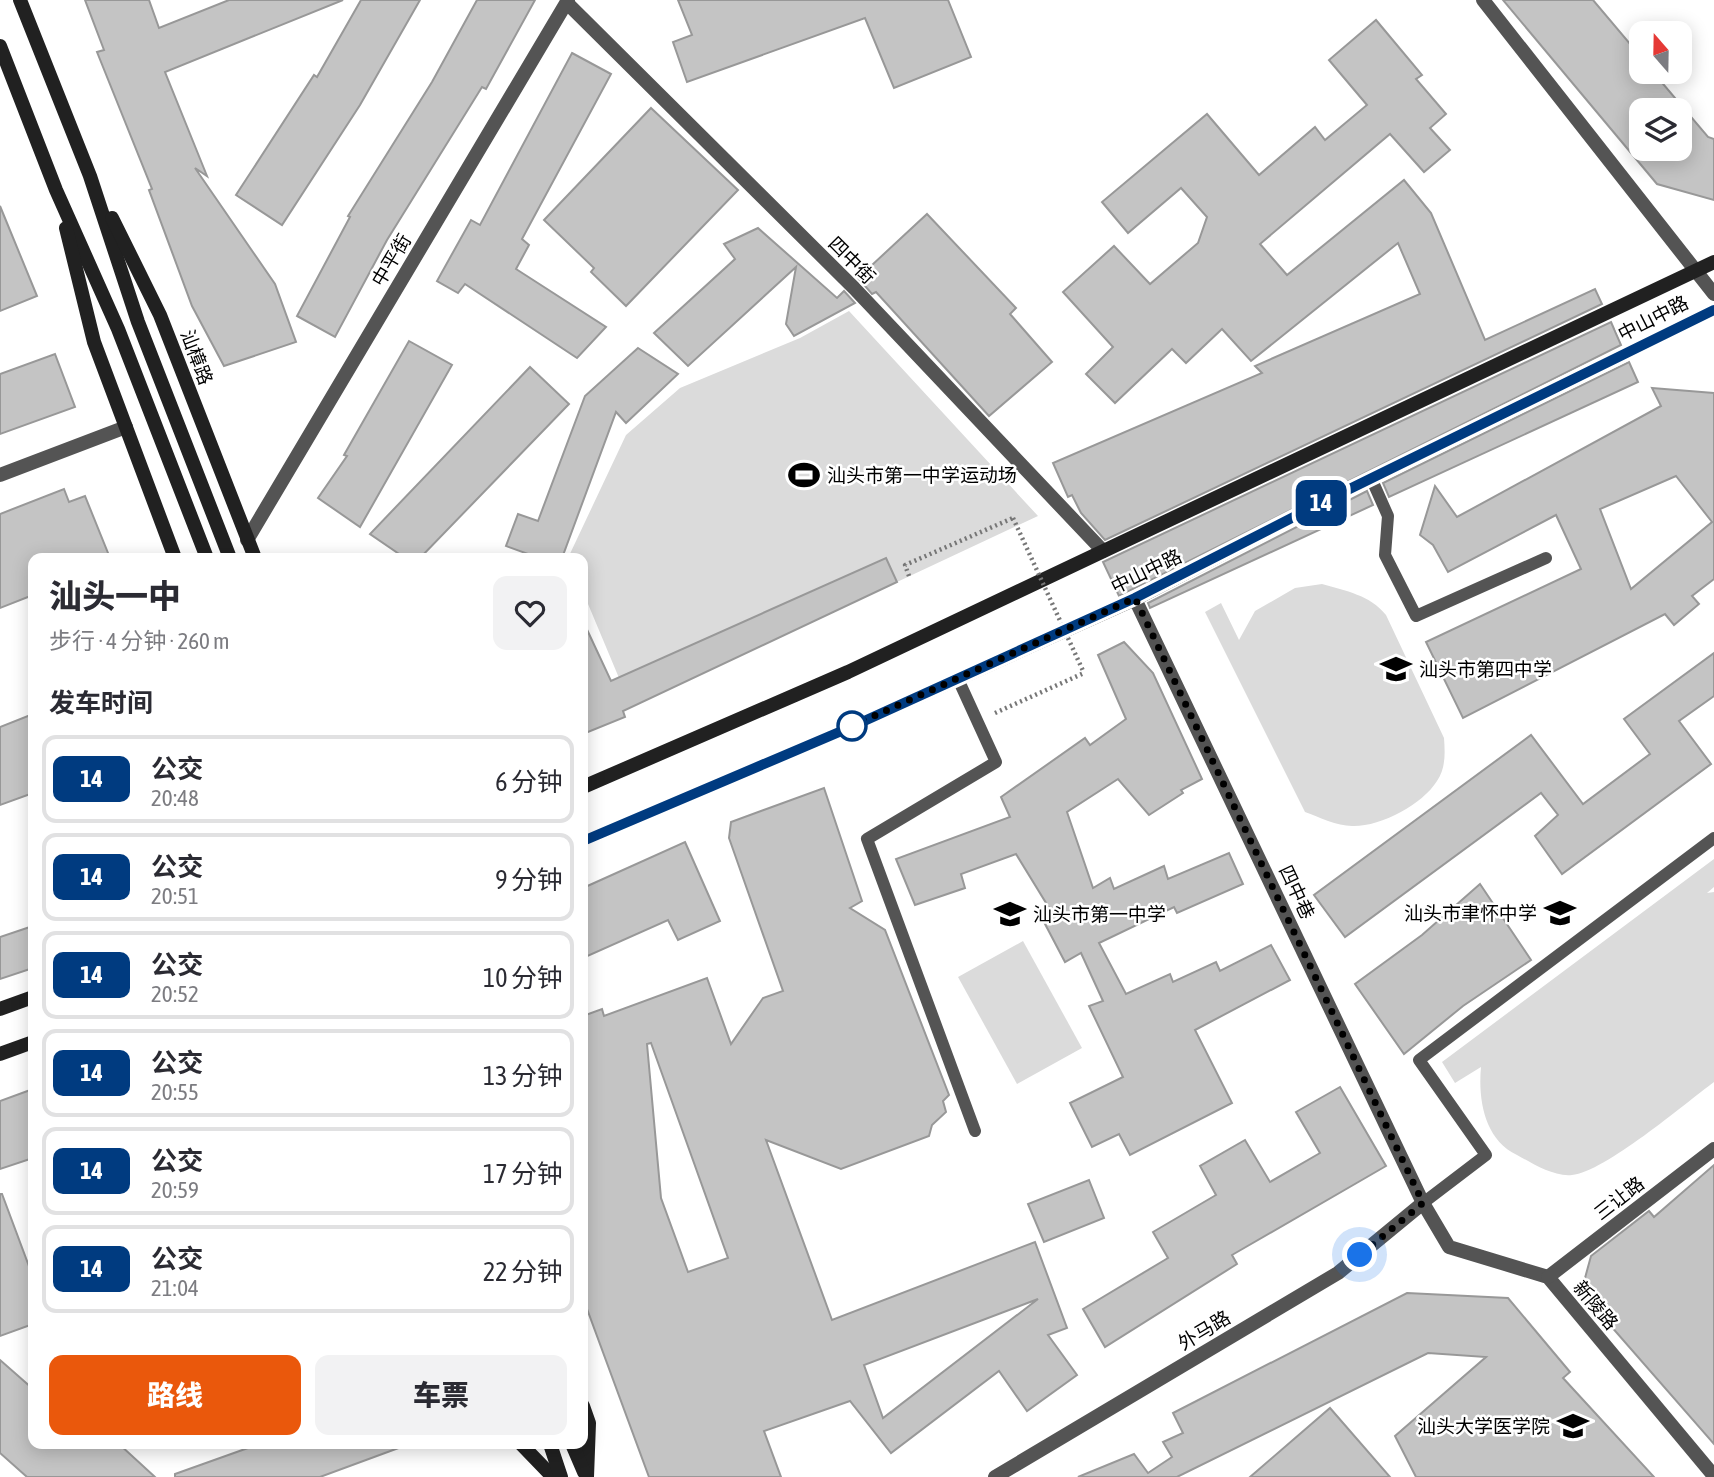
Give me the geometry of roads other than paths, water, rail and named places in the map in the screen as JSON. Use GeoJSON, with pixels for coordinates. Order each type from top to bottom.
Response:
{"type":"FeatureCollection","features":[{"type":"Feature","properties":{"kind":"main road","name":"汕樟路"},"geometry":{"type":"LineString","coordinates":[[20,0],[90,176],[138,322],[227,553]]}},
{"type":"Feature","properties":{"kind":"main road"},"geometry":{"type":"LineString","coordinates":[[0,46],[56,190],[118,330],[205,553]]}},
{"type":"Feature","properties":{"kind":"main road","name":"汕樟路"},"geometry":{"type":"LineString","coordinates":[[90,176],[160,316],[253,553]]}},
{"type":"Feature","properties":{"kind":"main road"},"geometry":{"type":"LineString","coordinates":[[56,190],[94,342],[173,553]]}},
{"type":"Feature","properties":{"kind":"main road","name":"中山中路"},"geometry":{"type":"LineString","coordinates":[[588,785],[848,672],[1714,262]]}},
{"type":"Feature","properties":{"kind":"main road","name":"中山中路"},"geometry":{"type":"LineString","coordinates":[[588,839],[958,679],[1135,598],[1714,310]]}},
{"type":"Feature","properties":{"kind":"main road"},"geometry":{"type":"LineString","coordinates":[[0,1009],[28,999]]}},
{"type":"Feature","properties":{"kind":"main road"},"geometry":{"type":"LineString","coordinates":[[0,1054],[28,1044]]}},
{"type":"Feature","properties":{"kind":"main road"},"geometry":{"type":"LineString","coordinates":[[588,1420],[588,1441]]}},
{"type":"Feature","properties":{"kind":"main road"},"geometry":{"type":"LineString","coordinates":[[526,1449],[553,1477]]}},
{"type":"Feature","properties":{"kind":"main road"},"geometry":{"type":"LineString","coordinates":[[552,1449],[561,1477]]}},
{"type":"Feature","properties":{"kind":"main road"},"geometry":{"type":"LineString","coordinates":[[574,1449],[586,1477]]}},
{"type":"Feature","properties":{"kind":"main road"},"geometry":{"type":"LineString","coordinates":[[586,1477],[588,1449]]}},
{"type":"Feature","properties":{"kind":"street"},"geometry":{"type":"LineString","coordinates":[[1483,0],[1714,294]]}},
{"type":"Feature","properties":{"kind":"street","name":"中平街"},"geometry":{"type":"LineString","coordinates":[[247,540],[568,1]]}},
{"type":"Feature","properties":{"kind":"street","name":"四中街"},"geometry":{"type":"LineString","coordinates":[[568,1],[854,288],[1104,551]]}},
{"type":"Feature","properties":{"kind":"street"},"geometry":{"type":"LineString","coordinates":[[0,475],[126,427]]}},
{"type":"Feature","properties":{"kind":"street","name":"四中巷"},"geometry":{"type":"LineString","coordinates":[[1135,598],[1423,1203]]}},
{"type":"Feature","properties":{"kind":"street","name":"三让路"},"geometry":{"type":"LineString","coordinates":[[1548,1277],[1714,1149]]}},
{"type":"Feature","properties":{"kind":"street","name":"新陵路"},"geometry":{"type":"LineString","coordinates":[[1423,1203],[1449,1247],[1548,1277],[1714,1476]]}},
{"type":"Feature","properties":{"kind":"street","name":"外马路"},"geometry":{"type":"LineString","coordinates":[[996,1476],[1338,1273],[1423,1203]]}},
{"type":"Feature","properties":{"kind":"lane"},"geometry":{"type":"LineString","coordinates":[[1372,480],[1388,516],[1385,555],[1416,616],[1546,558]]}},
{"type":"Feature","properties":{"kind":"lane"},"geometry":{"type":"LineString","coordinates":[[958,679],[996,762],[867,839],[975,1131]]}},
{"type":"Feature","properties":{"kind":"lane"},"geometry":{"type":"LineString","coordinates":[[1423,1203],[1486,1155],[1419,1060],[1714,838]]}},
{"type":"Feature","properties":{"kind":"place","name":"汕头市第一中学运动场"},"geometry":{"type":"Point","coordinates":[804,475]}},
{"type":"Feature","properties":{"kind":"place","name":"汕头市第四中学"},"geometry":{"type":"Point","coordinates":[1396,669]}},
{"type":"Feature","properties":{"kind":"place","name":"汕头市聿怀中学"},"geometry":{"type":"Point","coordinates":[1560,913]}},
{"type":"Feature","properties":{"kind":"place","name":"汕头市第一中学"},"geometry":{"type":"Point","coordinates":[1010,914]}},
{"type":"Feature","properties":{"kind":"place","name":"汕头大学医学院"},"geometry":{"type":"Point","coordinates":[1573,1426]}}]}
